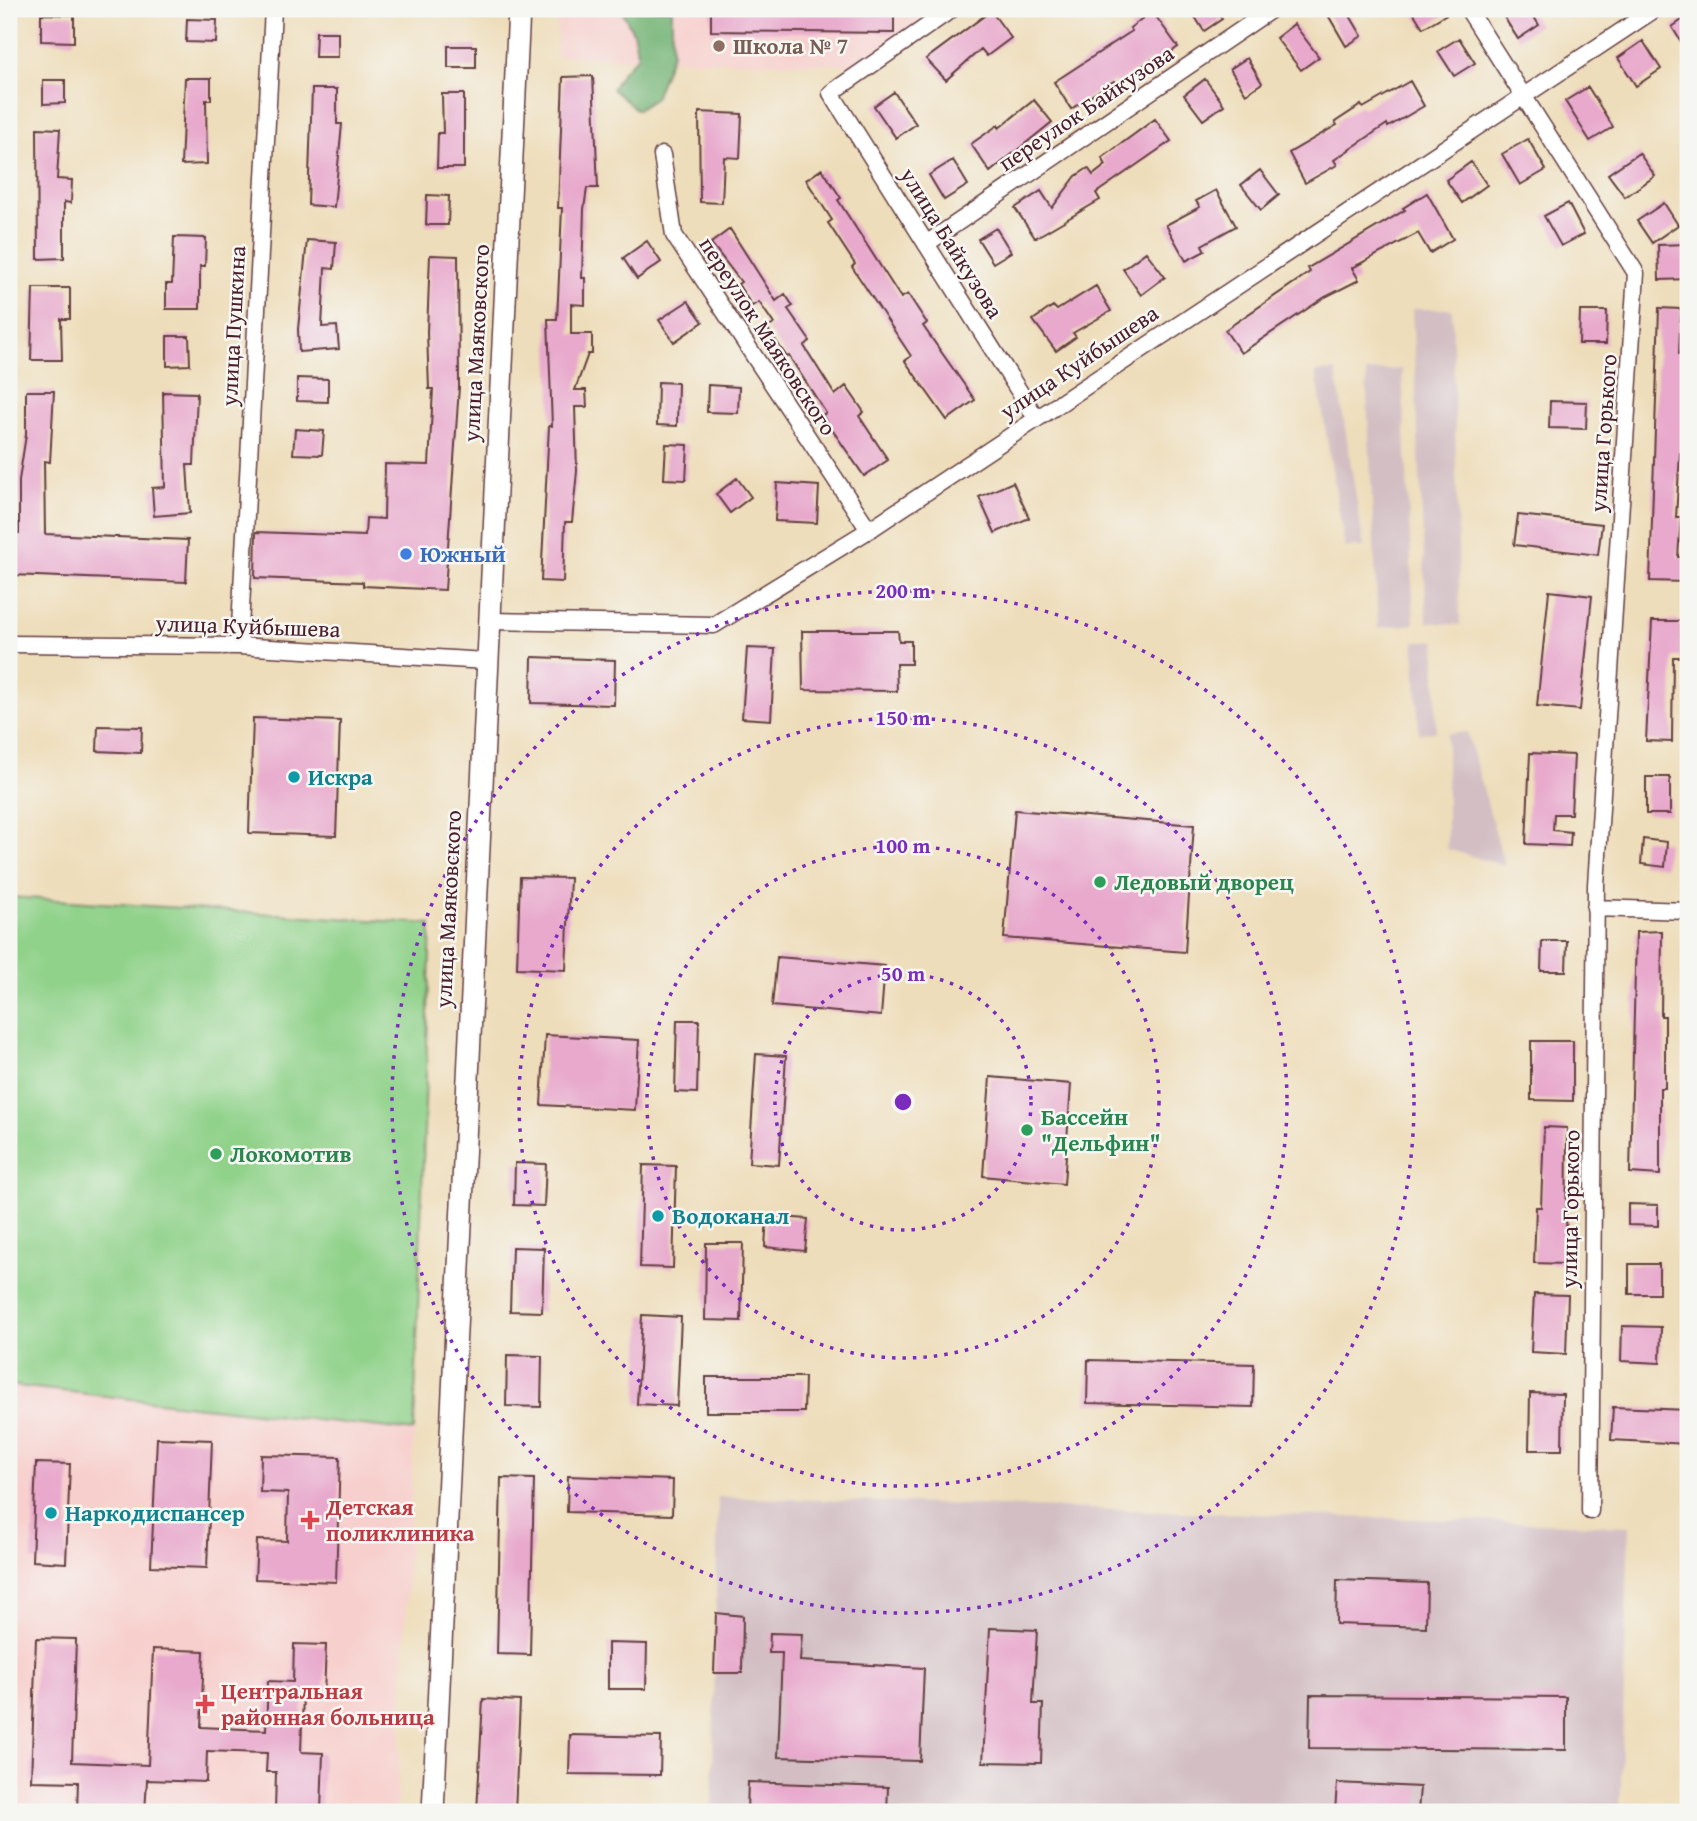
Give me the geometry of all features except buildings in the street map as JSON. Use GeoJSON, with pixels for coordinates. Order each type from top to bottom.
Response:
{"type":"FeatureCollection","features":[{"type":"Feature","properties":{"kind":"main road","name":"улица Маяковского"},"geometry":{"type":"LineString","coordinates":[[433,1812],[519,9]]}},
{"type":"Feature","properties":{"kind":"street","name":"улица Пушкина"},"geometry":{"type":"LineString","coordinates":[[239,646],[273,9]]}},
{"type":"Feature","properties":{"kind":"street","name":"улица Байкузова"},"geometry":{"type":"LineString","coordinates":[[953,9],[831,93],[1036,418]]}},
{"type":"Feature","properties":{"kind":"street","name":"переулок Байкузова"},"geometry":{"type":"LineString","coordinates":[[926,244],[1272,9]]}},
{"type":"Feature","properties":{"kind":"street","name":"улица Горького"},"geometry":{"type":"LineString","coordinates":[[1468,9],[1636,273],[1595,908],[1590,1511]]}},
{"type":"Feature","properties":{"kind":"street","name":"улица Куйбышева"},"geometry":{"type":"LineString","coordinates":[[488,621],[714,625],[869,530],[1655,9]]}},
{"type":"Feature","properties":{"kind":"street","name":"переулок Маяковского"},"geometry":{"type":"LineString","coordinates":[[662,155],[674,235],[869,530]]}},
{"type":"Feature","properties":{"kind":"street","name":"улица Куйбышева"},"geometry":{"type":"LineString","coordinates":[[9,644],[239,646],[486,661]]}},
{"type":"Feature","properties":{"kind":"street"},"geometry":{"type":"LineString","coordinates":[[1595,908],[1688,911]]}},
{"type":"Feature","properties":{"kind":"shaded area","name":"Школа № 7"},"geometry":{"type":"Polygon","coordinates":[[[558,9],[939,9],[851,65],[556,56],[558,9]]]}},
{"type":"Feature","properties":{"kind":"shaded area"},"geometry":{"type":"Polygon","coordinates":[[[1412,309],[1452,309],[1460,625],[1427,622],[1412,309]]]}},
{"type":"Feature","properties":{"kind":"shaded area"},"geometry":{"type":"Polygon","coordinates":[[[1402,369],[1414,624],[1378,628],[1366,372],[1402,369]]]}},
{"type":"Feature","properties":{"kind":"shaded area"},"geometry":{"type":"Polygon","coordinates":[[[1336,371],[1364,547],[1345,548],[1316,372],[1336,371]]]}},
{"type":"Feature","properties":{"kind":"shaded area"},"geometry":{"type":"Polygon","coordinates":[[[1414,641],[1436,641],[1436,732],[1419,733],[1414,641]]]}},
{"type":"Feature","properties":{"kind":"shaded area"},"geometry":{"type":"Polygon","coordinates":[[[1467,732],[1505,866],[1447,849],[1447,734],[1467,732]]]}},
{"type":"Feature","properties":{"kind":"shaded area","name":"Центральная районная больница"},"geometry":{"type":"Polygon","coordinates":[[[9,1385],[414,1431],[397,1812],[9,1812],[9,1385]]]}},
{"type":"Feature","properties":{"kind":"shaded area"},"geometry":{"type":"Polygon","coordinates":[[[718,1497],[1629,1526],[1620,1812],[712,1812],[718,1497]]]}},
{"type":"Feature","properties":{"kind":"green space"},"geometry":{"type":"Polygon","coordinates":[[[621,9],[672,9],[672,53],[655,98],[637,110],[612,89],[623,71],[638,56],[633,32],[621,9]]]}},
{"type":"Feature","properties":{"kind":"green space","name":"Локомотив"},"geometry":{"type":"Polygon","coordinates":[[[9,897],[431,924],[414,1431],[9,1385],[9,897]]]}},
{"type":"Feature","properties":{"kind":"place","name":"Школа № 7"},"geometry":{"type":"Point","coordinates":[719,46]}},
{"type":"Feature","properties":{"kind":"place","name":"Южный"},"geometry":{"type":"Point","coordinates":[406,554]}},
{"type":"Feature","properties":{"kind":"place","name":"Искра"},"geometry":{"type":"Point","coordinates":[294,777]}},
{"type":"Feature","properties":{"kind":"place","name":"Ледовый дворец"},"geometry":{"type":"Point","coordinates":[1100,882]}},
{"type":"Feature","properties":{"kind":"place","name":"Бассейн \"Дельфин\""},"geometry":{"type":"Point","coordinates":[1027,1130]}},
{"type":"Feature","properties":{"kind":"place","name":"Локомотив"},"geometry":{"type":"Point","coordinates":[216,1154]}},
{"type":"Feature","properties":{"kind":"place","name":"Водоканал"},"geometry":{"type":"Point","coordinates":[658,1216]}},
{"type":"Feature","properties":{"kind":"place","name":"Наркодиспансер"},"geometry":{"type":"Point","coordinates":[51,1513]}},
{"type":"Feature","properties":{"kind":"place","name":"Детская поликлиника"},"geometry":{"type":"Point","coordinates":[310,1520]}},
{"type":"Feature","properties":{"kind":"place","name":"Центральная районная больница"},"geometry":{"type":"Point","coordinates":[205,1704]}}]}
